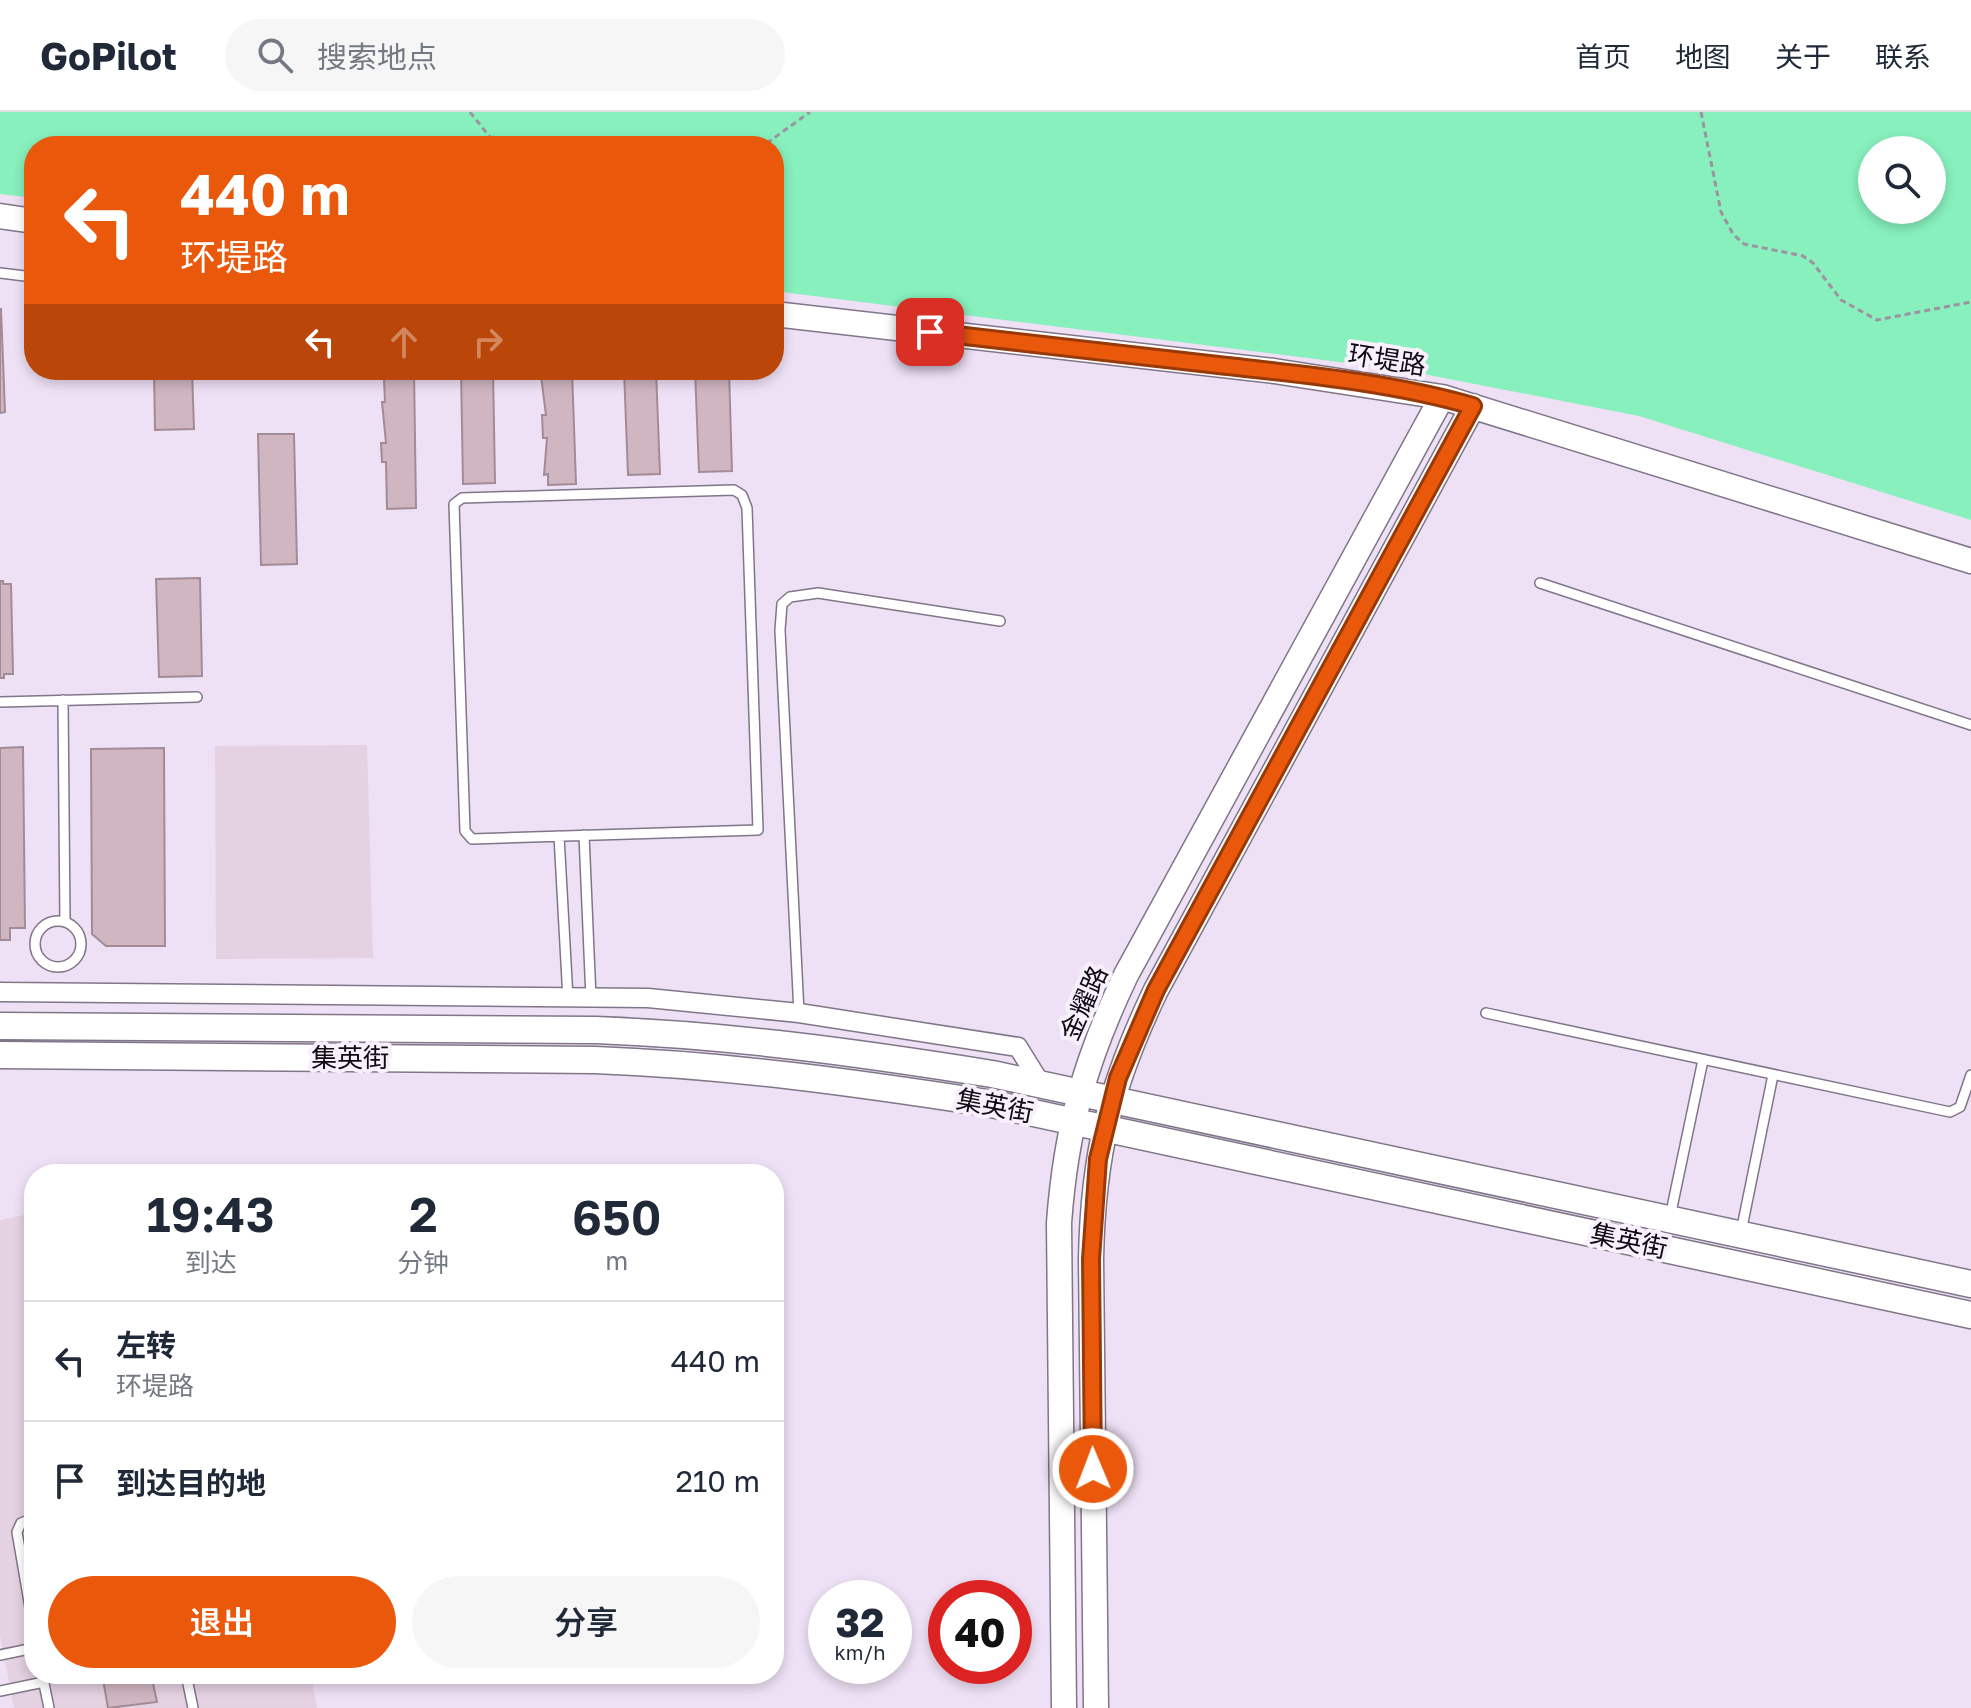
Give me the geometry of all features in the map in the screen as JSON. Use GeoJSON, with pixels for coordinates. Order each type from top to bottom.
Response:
{"type":"FeatureCollection","features":[{"type":"Feature","properties":{"kind":"main road","name":"集英街"},"geometry":{"type":"LineString","coordinates":[[0,1026],[492,1028],[663,1032],[838,1050],[1041,1084],[1971,1284]]}},
{"type":"Feature","properties":{"kind":"main road","name":"集英街"},"geometry":{"type":"LineString","coordinates":[[0,1055],[661,1062],[834,1079],[987,1103],[1971,1315]]}},
{"type":"Feature","properties":{"kind":"street"},"geometry":{"type":"LineString","coordinates":[[0,216],[24,220]]}},
{"type":"Feature","properties":{"kind":"street","name":"环堤路"},"geometry":{"type":"LineString","coordinates":[[784,315],[1274,371],[1442,397],[1971,561]]}},
{"type":"Feature","properties":{"kind":"street","name":"金耀路"},"geometry":{"type":"LineString","coordinates":[[1064,1708],[1059,1223],[1072,1121],[1079,1092],[1097,1038],[1126,975],[1442,397]]}},
{"type":"Feature","properties":{"kind":"street"},"geometry":{"type":"LineString","coordinates":[[1096,1708],[1091,1259],[1094,1187],[1111,1099],[1128,1051],[1156,990],[1473,406]]}},
{"type":"Feature","properties":{"kind":"street"},"geometry":{"type":"LineString","coordinates":[[0,992],[648,998],[799,1013],[1018,1047],[1041,1084]]}},
{"type":"Feature","properties":{"kind":"lane"},"geometry":{"type":"LineString","coordinates":[[0,273],[24,276]]}},
{"type":"Feature","properties":{"kind":"lane"},"geometry":{"type":"LineString","coordinates":[[734,490],[742,495],[747,508],[758,830],[584,835],[472,839],[465,831],[454,504],[462,498],[734,490]]}},
{"type":"Feature","properties":{"kind":"lane"},"geometry":{"type":"LineString","coordinates":[[1540,583],[1971,725]]}},
{"type":"Feature","properties":{"kind":"lane"},"geometry":{"type":"LineString","coordinates":[[799,1013],[780,630],[782,604],[790,597],[818,593],[1000,621]]}},
{"type":"Feature","properties":{"kind":"lane"},"geometry":{"type":"LineString","coordinates":[[0,702],[197,697]]}},
{"type":"Feature","properties":{"kind":"lane"},"geometry":{"type":"LineString","coordinates":[[63,700],[65,922]]}},
{"type":"Feature","properties":{"kind":"lane"},"geometry":{"type":"LineString","coordinates":[[584,835],[591,999]]}},
{"type":"Feature","properties":{"kind":"lane"},"geometry":{"type":"LineString","coordinates":[[559,836],[568,999]]}},
{"type":"Feature","properties":{"kind":"lane"},"geometry":{"type":"LineString","coordinates":[[65,922],[78,932],[81,948],[74,962],[59,968],[38,956],[35,941],[43,927],[65,922]]}},
{"type":"Feature","properties":{"kind":"lane"},"geometry":{"type":"LineString","coordinates":[[58,993],[59,968]]}},
{"type":"Feature","properties":{"kind":"lane"},"geometry":{"type":"LineString","coordinates":[[1486,1013],[1950,1112],[1960,1107],[1971,1075]]}},
{"type":"Feature","properties":{"kind":"lane"},"geometry":{"type":"LineString","coordinates":[[1669,1220],[1703,1060]]}},
{"type":"Feature","properties":{"kind":"lane"},"geometry":{"type":"LineString","coordinates":[[1741,1235],[1773,1075]]}},
{"type":"Feature","properties":{"kind":"lane"},"geometry":{"type":"LineString","coordinates":[[24,1522],[17,1532],[24,1573]]}},
{"type":"Feature","properties":{"kind":"lane"},"geometry":{"type":"LineString","coordinates":[[0,1655],[24,1650]]}},
{"type":"Feature","properties":{"kind":"lane"},"geometry":{"type":"LineString","coordinates":[[0,1691],[24,1684]]}},
{"type":"Feature","properties":{"kind":"lane"},"geometry":{"type":"LineString","coordinates":[[44,1684],[49,1708]]}},
{"type":"Feature","properties":{"kind":"lane"},"geometry":{"type":"LineString","coordinates":[[188,1684],[193,1708]]}},
{"type":"Feature","properties":{"kind":"path"},"geometry":{"type":"LineString","coordinates":[[470,112],[489,136]]}},
{"type":"Feature","properties":{"kind":"path"},"geometry":{"type":"LineString","coordinates":[[777,136],[810,112]]}},
{"type":"Feature","properties":{"kind":"path"},"geometry":{"type":"LineString","coordinates":[[1701,112],[1721,212],[1733,234],[1744,244],[1803,256],[1813,263],[1841,300],[1877,320],[1971,302]]}},
{"type":"Feature","properties":{"kind":"shaded area"},"geometry":{"type":"Polygon","coordinates":[[[367,745],[373,958],[216,959],[215,746],[367,745]]]}},
{"type":"Feature","properties":{"kind":"shaded area"},"geometry":{"type":"Polygon","coordinates":[[[24,1215],[24,1684],[313,1684],[317,1708],[14,1708],[0,1635],[0,1220],[24,1215]]]}},
{"type":"Feature","properties":{"kind":"green space"},"geometry":{"type":"Polygon","coordinates":[[[0,112],[1971,112],[1971,520],[1639,416],[1403,370],[784,292],[784,136],[24,136],[24,197],[0,194],[0,112]]]}},
{"type":"Feature","properties":{"kind":"building"},"geometry":{"type":"Polygon","coordinates":[[[0,309],[5,412],[0,413],[0,309]]]}},
{"type":"Feature","properties":{"kind":"building"},"geometry":{"type":"Polygon","coordinates":[[[154,380],[192,380],[194,429],[155,430],[154,380]]]}},
{"type":"Feature","properties":{"kind":"building"},"geometry":{"type":"Polygon","coordinates":[[[384,380],[414,380],[416,508],[387,509],[386,462],[382,462],[381,443],[386,443],[382,402],[385,402],[384,380]]]}},
{"type":"Feature","properties":{"kind":"building"},"geometry":{"type":"Polygon","coordinates":[[[461,380],[493,380],[495,483],[463,484],[461,380]]]}},
{"type":"Feature","properties":{"kind":"building"},"geometry":{"type":"Polygon","coordinates":[[[542,380],[572,380],[576,484],[548,485],[548,474],[544,475],[547,438],[543,438],[542,415],[546,415],[542,380]]]}},
{"type":"Feature","properties":{"kind":"building"},"geometry":{"type":"Polygon","coordinates":[[[624,380],[656,380],[660,474],[628,475],[624,380]]]}},
{"type":"Feature","properties":{"kind":"building"},"geometry":{"type":"Polygon","coordinates":[[[695,380],[729,380],[732,471],[699,472],[695,380]]]}},
{"type":"Feature","properties":{"kind":"building"},"geometry":{"type":"Polygon","coordinates":[[[258,434],[294,434],[297,564],[261,565],[258,434]]]}},
{"type":"Feature","properties":{"kind":"building"},"geometry":{"type":"Polygon","coordinates":[[[200,578],[202,676],[159,677],[156,579],[200,578]]]}},
{"type":"Feature","properties":{"kind":"building"},"geometry":{"type":"Polygon","coordinates":[[[0,581],[11,584],[13,674],[4,674],[4,678],[0,678],[0,581]]]}},
{"type":"Feature","properties":{"kind":"building"},"geometry":{"type":"Polygon","coordinates":[[[23,747],[25,928],[10,928],[10,940],[0,940],[0,748],[23,747]]]}},
{"type":"Feature","properties":{"kind":"building"},"geometry":{"type":"Polygon","coordinates":[[[164,748],[165,946],[106,946],[92,934],[91,749],[164,748]]]}},
{"type":"Feature","properties":{"kind":"building"},"geometry":{"type":"Polygon","coordinates":[[[104,1684],[153,1684],[157,1702],[108,1708],[104,1684]]]}},
{"type":"Feature","properties":{"kind":"route"},"geometry":{"type":"LineString","coordinates":[[930,332],[1274,371],[1384,386],[1473,406],[1156,990],[1118,1078],[1104,1128],[1093,1206],[1093,1469]]}}]}
